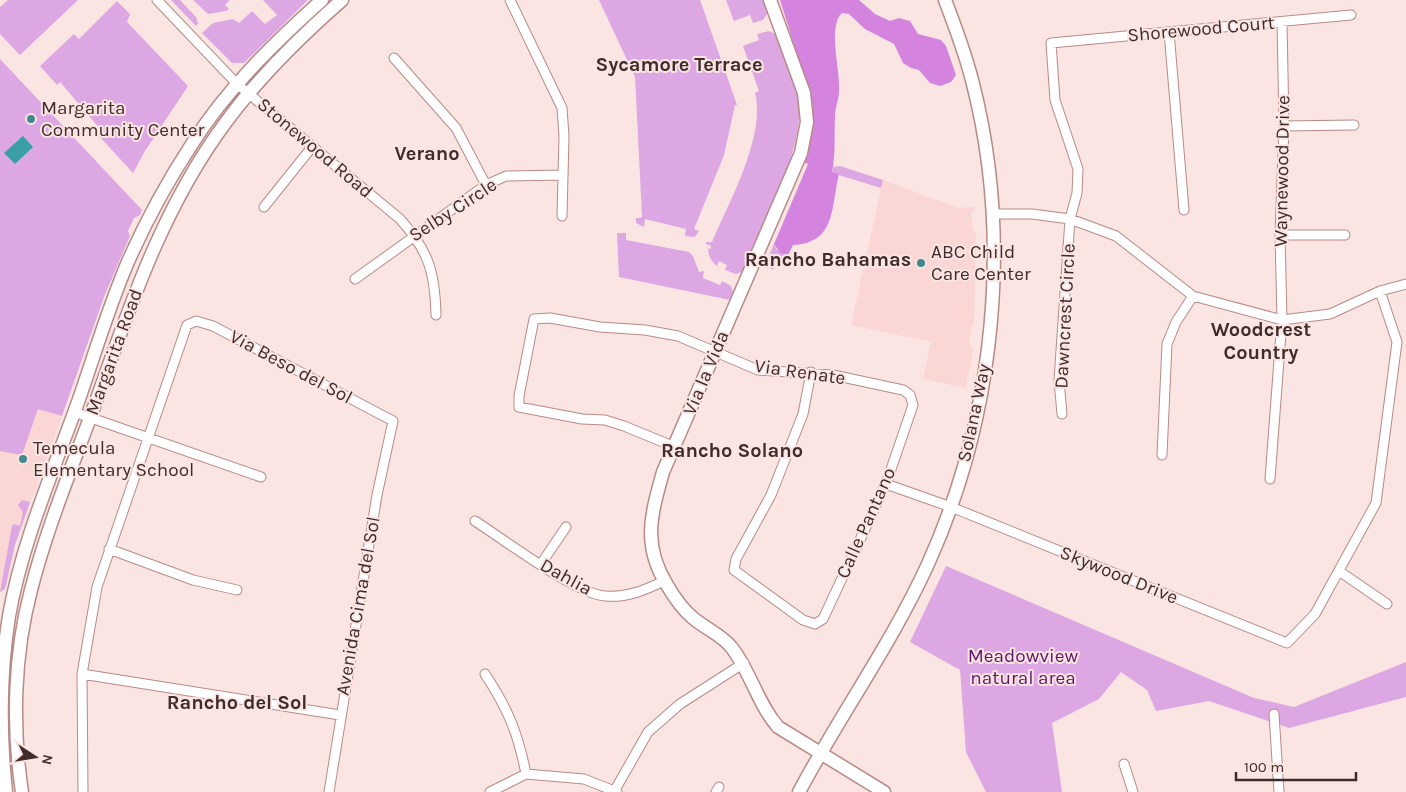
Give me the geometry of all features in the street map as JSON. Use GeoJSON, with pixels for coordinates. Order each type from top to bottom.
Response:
{"type":"FeatureCollection","features":[{"type":"Feature","properties":{"kind":"street","name":"Stonewood Road"},"geometry":{"type":"LineString","coordinates":[[157,0],[237,84],[400,219],[415,235],[428,256],[435,282],[436,315]]}},
{"type":"Feature","properties":{"kind":"street","name":"Margarita Road"},"geometry":{"type":"LineString","coordinates":[[6,792],[1,719],[4,614],[126,266],[142,230],[192,142],[237,84],[322,0]]}},
{"type":"Feature","properties":{"kind":"street","name":"Margarita Road"},"geometry":{"type":"LineString","coordinates":[[22,792],[18,765],[16,716],[19,669],[31,590],[46,539],[125,320],[161,232],[204,155],[227,121],[316,24],[342,0]]}},
{"type":"Feature","properties":{"kind":"street"},"geometry":{"type":"LineString","coordinates":[[510,0],[562,108],[564,136],[562,216]]}},
{"type":"Feature","properties":{"kind":"street","name":"Via la Vida"},"geometry":{"type":"LineString","coordinates":[[770,0],[804,93],[807,114],[806,136],[792,176],[663,472],[652,510],[650,535],[653,560],[676,601],[693,618],[726,640],[744,663],[768,716],[778,727],[819,754],[884,792]]}},
{"type":"Feature","properties":{"kind":"street","name":"Solana Way"},"geometry":{"type":"LineString","coordinates":[[799,792],[819,754],[890,637],[927,564],[951,507],[975,422],[989,336],[993,270],[992,214],[988,167],[974,89],[960,39],[945,0]]}},
{"type":"Feature","properties":{"kind":"street","name":"Shorewood Court"},"geometry":{"type":"LineString","coordinates":[[1051,43],[1351,15]]}},
{"type":"Feature","properties":{"kind":"street","name":"Waynewood Drive"},"geometry":{"type":"LineString","coordinates":[[1270,480],[1282,320],[1280,235],[1284,126],[1282,22]]}},
{"type":"Feature","properties":{"kind":"street"},"geometry":{"type":"LineString","coordinates":[[1169,32],[1184,210]]}},
{"type":"Feature","properties":{"kind":"street","name":"Dawncrest Circle"},"geometry":{"type":"LineString","coordinates":[[1051,43],[1055,100],[1078,169],[1077,193],[1070,219],[1059,380],[1062,414]]}},
{"type":"Feature","properties":{"kind":"street"},"geometry":{"type":"LineString","coordinates":[[394,58],[456,128],[486,185]]}},
{"type":"Feature","properties":{"kind":"street"},"geometry":{"type":"LineString","coordinates":[[1284,126],[1354,124]]}},
{"type":"Feature","properties":{"kind":"street"},"geometry":{"type":"LineString","coordinates":[[264,206],[312,147]]}},
{"type":"Feature","properties":{"kind":"street","name":"Selby Circle"},"geometry":{"type":"LineString","coordinates":[[355,279],[486,185],[506,176],[563,175]]}},
{"type":"Feature","properties":{"kind":"street"},"geometry":{"type":"LineString","coordinates":[[992,214],[1032,214],[1070,219],[1116,236],[1193,296],[1282,320],[1330,314],[1380,291],[1406,284]]}},
{"type":"Feature","properties":{"kind":"street"},"geometry":{"type":"LineString","coordinates":[[1280,235],[1345,235]]}},
{"type":"Feature","properties":{"kind":"street"},"geometry":{"type":"LineString","coordinates":[[1380,291],[1398,342],[1376,503],[1339,570],[1387,604]]}},
{"type":"Feature","properties":{"kind":"street"},"geometry":{"type":"LineString","coordinates":[[1162,455],[1167,344],[1176,322],[1193,296]]}},
{"type":"Feature","properties":{"kind":"street","name":"Via Renate"},"geometry":{"type":"LineString","coordinates":[[675,447],[605,420],[582,419],[519,407],[519,396],[534,319],[550,318],[600,327],[644,330],[678,336],[758,370],[811,372],[903,390],[910,395],[913,405]]}},
{"type":"Feature","properties":{"kind":"street","name":"Via Beso del Sol"},"geometry":{"type":"LineString","coordinates":[[151,437],[187,325],[196,321],[213,326],[393,420]]}},
{"type":"Feature","properties":{"kind":"street","name":"Calle Pantano"},"geometry":{"type":"LineString","coordinates":[[811,372],[803,414],[771,495],[736,559],[734,570],[803,620],[814,624],[823,619],[886,484],[913,405]]}},
{"type":"Feature","properties":{"kind":"street"},"geometry":{"type":"LineString","coordinates":[[74,412],[151,437],[261,477]]}},
{"type":"Feature","properties":{"kind":"street","name":"Avenida Cima del Sol"},"geometry":{"type":"LineString","coordinates":[[329,792],[377,495],[393,420]]}},
{"type":"Feature","properties":{"kind":"street"},"geometry":{"type":"LineString","coordinates":[[83,792],[82,674],[98,587],[109,549],[151,437]]}},
{"type":"Feature","properties":{"kind":"street","name":"Skywood Drive"},"geometry":{"type":"LineString","coordinates":[[886,484],[951,507],[1287,643],[1315,614],[1339,570]]}},
{"type":"Feature","properties":{"kind":"street","name":"Dahlia"},"geometry":{"type":"LineString","coordinates":[[475,521],[569,582],[603,596],[638,593],[664,581]]}},
{"type":"Feature","properties":{"kind":"street"},"geometry":{"type":"LineString","coordinates":[[541,564],[566,527]]}},
{"type":"Feature","properties":{"kind":"street"},"geometry":{"type":"LineString","coordinates":[[109,549],[192,580],[237,590]]}},
{"type":"Feature","properties":{"kind":"street"},"geometry":{"type":"LineString","coordinates":[[4,614],[26,618]]}},
{"type":"Feature","properties":{"kind":"street"},"geometry":{"type":"LineString","coordinates":[[490,792],[526,774],[584,779],[616,791],[648,732],[680,704],[744,663]]}},
{"type":"Feature","properties":{"kind":"street"},"geometry":{"type":"LineString","coordinates":[[82,674],[340,716]]}},
{"type":"Feature","properties":{"kind":"street"},"geometry":{"type":"LineString","coordinates":[[485,674],[506,706],[520,742],[526,774]]}},
{"type":"Feature","properties":{"kind":"street"},"geometry":{"type":"LineString","coordinates":[[1274,714],[1279,792]]}},
{"type":"Feature","properties":{"kind":"street"},"geometry":{"type":"LineString","coordinates":[[1124,764],[1133,792]]}},
{"type":"Feature","properties":{"kind":"shaded area"},"geometry":{"type":"Polygon","coordinates":[[[780,0],[859,0],[875,14],[890,21],[899,18],[910,21],[918,34],[941,40],[946,46],[956,75],[951,82],[940,86],[930,83],[919,70],[903,63],[894,44],[865,29],[849,14],[842,13],[835,28],[839,92],[835,112],[832,172],[839,174],[833,210],[825,230],[818,237],[807,243],[793,245],[788,255],[780,253],[774,244],[808,164],[805,163],[812,131],[813,106],[780,0]]]}},
{"type":"Feature","properties":{"kind":"shaded area","name":"ABC Child Care Center"},"geometry":{"type":"Polygon","coordinates":[[[883,180],[958,208],[976,207],[971,214],[973,230],[976,233],[974,324],[971,327],[969,344],[973,349],[966,388],[923,379],[931,342],[851,325],[883,180]]]}},
{"type":"Feature","properties":{"kind":"shaded area","name":"Temecula Elementary School"},"geometry":{"type":"Polygon","coordinates":[[[0,329],[36,407],[62,416],[15,545],[5,589],[0,592],[0,329]]]}},
{"type":"Feature","properties":{"kind":"green space"},"geometry":{"type":"Polygon","coordinates":[[[8,0],[78,0],[20,55],[0,34],[0,7],[8,0]]]}},
{"type":"Feature","properties":{"kind":"green space"},"geometry":{"type":"Polygon","coordinates":[[[171,0],[180,0],[196,17],[198,23],[196,26],[171,0]]]}},
{"type":"Feature","properties":{"kind":"green space"},"geometry":{"type":"Polygon","coordinates":[[[193,0],[230,0],[225,5],[229,9],[208,14],[193,0]]]}},
{"type":"Feature","properties":{"kind":"green space"},"geometry":{"type":"Polygon","coordinates":[[[263,0],[308,0],[244,63],[232,63],[202,33],[213,23],[233,19],[239,23],[252,11],[265,24],[277,15],[263,0]]]}},
{"type":"Feature","properties":{"kind":"green space"},"geometry":{"type":"Polygon","coordinates":[[[599,0],[700,0],[737,105],[735,105],[724,155],[694,229],[699,231],[695,237],[685,236],[686,229],[645,219],[644,227],[636,223],[636,218],[641,218],[642,216],[635,77],[599,0]]]}},
{"type":"Feature","properties":{"kind":"green space"},"geometry":{"type":"Polygon","coordinates":[[[726,0],[764,0],[768,13],[763,20],[753,23],[750,15],[734,21],[726,0]]]}},
{"type":"Feature","properties":{"kind":"green space"},"geometry":{"type":"Polygon","coordinates":[[[117,1],[130,14],[127,22],[188,86],[145,151],[133,173],[98,135],[102,131],[60,82],[57,85],[40,66],[74,34],[79,39],[117,1]]]}},
{"type":"Feature","properties":{"kind":"green space"},"geometry":{"type":"Polygon","coordinates":[[[769,31],[777,35],[794,82],[799,111],[798,129],[787,170],[778,192],[742,272],[736,274],[725,270],[727,265],[719,261],[717,266],[713,262],[708,251],[708,248],[711,249],[711,246],[706,244],[706,242],[712,242],[736,189],[751,148],[755,129],[757,110],[755,93],[759,91],[743,46],[759,40],[757,34],[769,31]]]}},
{"type":"Feature","properties":{"kind":"green space"},"geometry":{"type":"Polygon","coordinates":[[[0,59],[142,210],[140,215],[134,218],[128,231],[130,236],[104,297],[62,416],[38,409],[22,455],[0,451],[0,59]]]}},
{"type":"Feature","properties":{"kind":"green space"},"geometry":{"type":"Polygon","coordinates":[[[840,166],[883,180],[881,188],[832,173],[833,167],[840,166]]]}},
{"type":"Feature","properties":{"kind":"green space"},"geometry":{"type":"Polygon","coordinates":[[[617,233],[626,233],[626,240],[689,252],[693,256],[699,272],[704,271],[703,278],[720,285],[722,281],[731,286],[733,292],[730,300],[619,277],[617,233]]]}},
{"type":"Feature","properties":{"kind":"green space"},"geometry":{"type":"Polygon","coordinates":[[[774,244],[777,250],[788,255],[788,267],[775,264],[774,269],[771,269],[768,258],[774,244]]]}},
{"type":"Feature","properties":{"kind":"green space"},"geometry":{"type":"Polygon","coordinates":[[[22,500],[30,502],[15,545],[5,589],[0,592],[12,526],[14,524],[20,526],[23,512],[18,505],[22,500]]]}},
{"type":"Feature","properties":{"kind":"green space","name":"Meadowview natural area"},"geometry":{"type":"Polygon","coordinates":[[[946,566],[1254,698],[1294,707],[1406,662],[1406,697],[1289,728],[1209,701],[1156,711],[1147,690],[1121,672],[1099,699],[1052,723],[1062,792],[986,792],[966,752],[960,670],[910,642],[946,566]]]}},
{"type":"Feature","properties":{"kind":"water"},"geometry":{"type":"Polygon","coordinates":[[[23,136],[33,147],[15,164],[4,153],[23,136]]]}},
{"type":"Feature","properties":{"kind":"place","name":"Margarita Community Center"},"geometry":{"type":"Point","coordinates":[31,119]}},
{"type":"Feature","properties":{"kind":"place","name":"ABC Child Care Center"},"geometry":{"type":"Point","coordinates":[921,263]}},
{"type":"Feature","properties":{"kind":"place","name":"Temecula Elementary School"},"geometry":{"type":"Point","coordinates":[23,459]}},
{"type":"Feature","properties":{"kind":"district","name":"Sycamore Terrace"},"geometry":{"type":"Point","coordinates":[679,64]}},
{"type":"Feature","properties":{"kind":"district","name":"Verano"},"geometry":{"type":"Point","coordinates":[427,153]}},
{"type":"Feature","properties":{"kind":"district","name":"Rancho Bahamas"},"geometry":{"type":"Point","coordinates":[828,259]}},
{"type":"Feature","properties":{"kind":"district","name":"Woodcrest Country"},"geometry":{"type":"Point","coordinates":[1261,340]}},
{"type":"Feature","properties":{"kind":"district","name":"Rancho Solano"},"geometry":{"type":"Point","coordinates":[732,450]}},
{"type":"Feature","properties":{"kind":"district","name":"Rancho del Sol"},"geometry":{"type":"Point","coordinates":[237,702]}}]}
